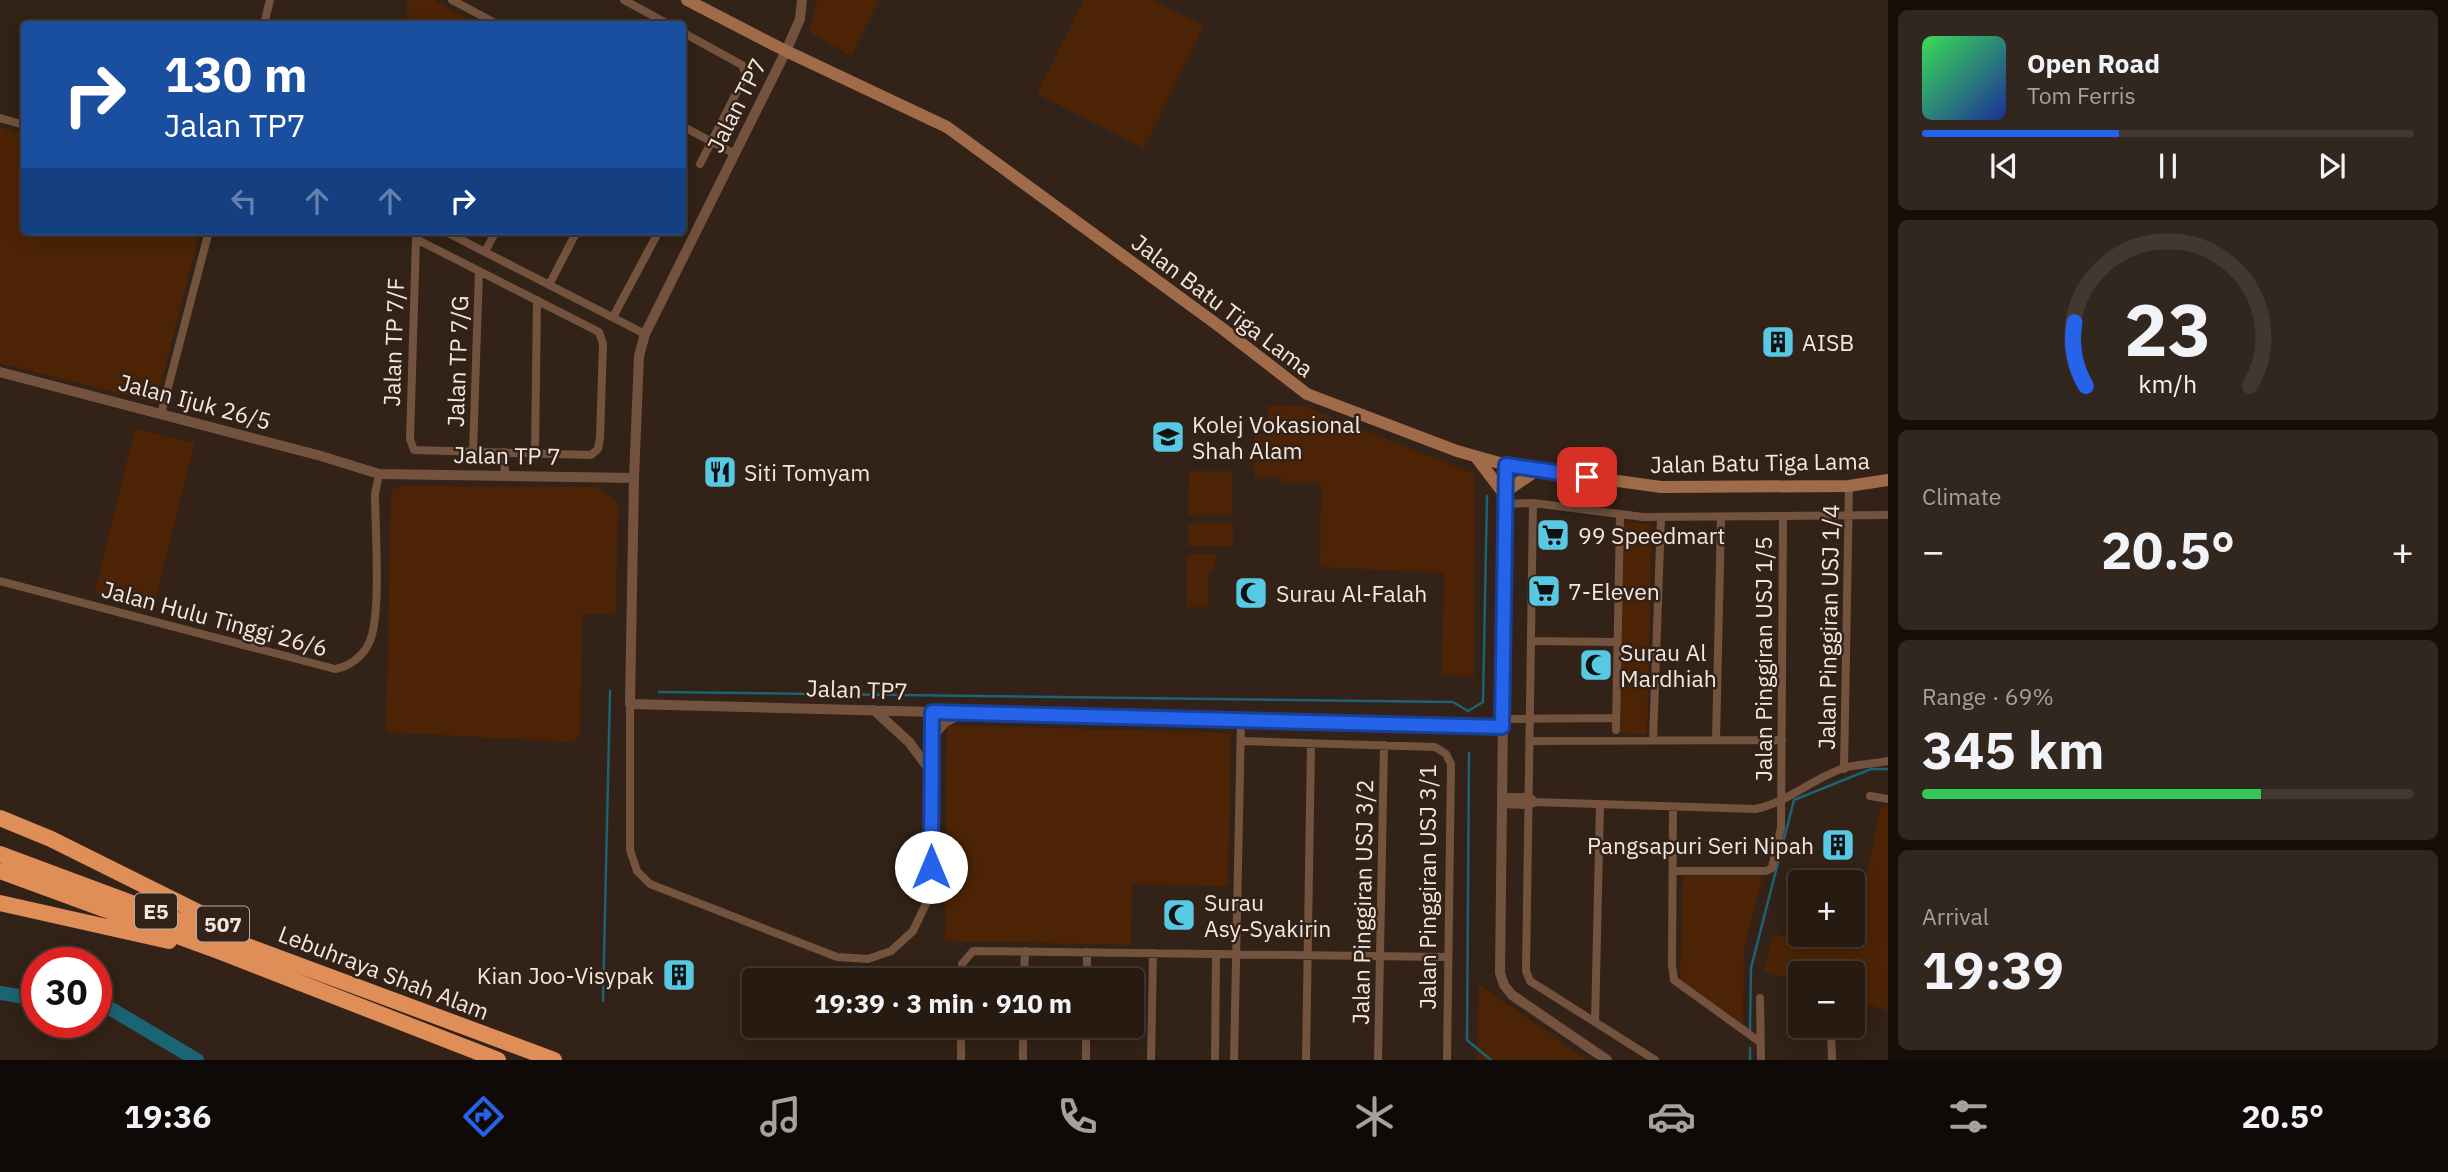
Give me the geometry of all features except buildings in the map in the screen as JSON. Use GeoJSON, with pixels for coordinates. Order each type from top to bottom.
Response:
{"type":"FeatureCollection","features":[{"type":"Feature","properties":{"kind":"highway","name":"507"},"geometry":{"type":"LineString","coordinates":[[0,818],[51,839],[313,969]]}},
{"type":"Feature","properties":{"kind":"highway","name":"Lebuhraya Shah Alam"},"geometry":{"type":"LineString","coordinates":[[0,854],[554,1060]]}},
{"type":"Feature","properties":{"kind":"highway","name":"Lebuhraya Shah Alam"},"geometry":{"type":"LineString","coordinates":[[0,871],[213,949],[498,1060]]}},
{"type":"Feature","properties":{"kind":"highway","name":"507"},"geometry":{"type":"LineString","coordinates":[[0,903],[135,935],[213,949]]}},
{"type":"Feature","properties":{"kind":"main road","name":"Jalan Batu Tiga Lama"},"geometry":{"type":"LineString","coordinates":[[687,0],[786,51],[947,127],[1219,326],[1307,394],[1476,456],[1537,470],[1661,487],[1849,486],[1888,480]]}},
{"type":"Feature","properties":{"kind":"main road"},"geometry":{"type":"LineString","coordinates":[[1476,456],[1505,497],[1537,470]]}},
{"type":"Feature","properties":{"kind":"street"},"geometry":{"type":"LineString","coordinates":[[265,21],[270,0]]}},
{"type":"Feature","properties":{"kind":"street"},"geometry":{"type":"LineString","coordinates":[[452,0],[491,21]]}},
{"type":"Feature","properties":{"kind":"street"},"geometry":{"type":"LineString","coordinates":[[624,0],[662,21]]}},
{"type":"Feature","properties":{"kind":"street","name":"Jalan TP7"},"geometry":{"type":"LineString","coordinates":[[802,0],[800,19],[786,51],[645,334],[639,356],[630,688],[630,850],[637,871],[650,884],[836,957],[869,958],[891,951],[913,931],[931,892],[932,712]]}},
{"type":"Feature","properties":{"kind":"street"},"geometry":{"type":"LineString","coordinates":[[686,34],[742,65],[746,74],[700,164]]}},
{"type":"Feature","properties":{"kind":"street"},"geometry":{"type":"LineString","coordinates":[[0,118],[21,124]]}},
{"type":"Feature","properties":{"kind":"street"},"geometry":{"type":"LineString","coordinates":[[686,127],[735,154]]}},
{"type":"Feature","properties":{"kind":"street"},"geometry":{"type":"LineString","coordinates":[[161,414],[208,235]]}},
{"type":"Feature","properties":{"kind":"street"},"geometry":{"type":"LineString","coordinates":[[417,235],[479,271],[599,332],[603,344],[600,438],[597,449],[591,455],[473,451]]}},
{"type":"Feature","properties":{"kind":"street","name":"Jalan TP 7/F"},"geometry":{"type":"LineString","coordinates":[[417,235],[410,439],[417,451],[473,451]]}},
{"type":"Feature","properties":{"kind":"street"},"geometry":{"type":"LineString","coordinates":[[452,235],[645,334]]}},
{"type":"Feature","properties":{"kind":"street"},"geometry":{"type":"LineString","coordinates":[[485,252],[494,235]]}},
{"type":"Feature","properties":{"kind":"street"},"geometry":{"type":"LineString","coordinates":[[550,285],[576,235]]}},
{"type":"Feature","properties":{"kind":"street"},"geometry":{"type":"LineString","coordinates":[[612,317],[657,235]]}},
{"type":"Feature","properties":{"kind":"street","name":"Jalan TP 7/G"},"geometry":{"type":"LineString","coordinates":[[473,451],[479,271]]}},
{"type":"Feature","properties":{"kind":"street"},"geometry":{"type":"LineString","coordinates":[[535,452],[537,300]]}},
{"type":"Feature","properties":{"kind":"street","name":"Jalan Ijuk 26/5"},"geometry":{"type":"LineString","coordinates":[[0,372],[321,456],[379,474]]}},
{"type":"Feature","properties":{"kind":"street"},"geometry":{"type":"LineString","coordinates":[[504,452],[505,475]]}},
{"type":"Feature","properties":{"kind":"street"},"geometry":{"type":"LineString","coordinates":[[1506,465],[1500,973],[1504,985],[1512,995],[1607,1060]]}},
{"type":"Feature","properties":{"kind":"street","name":"Jalan TP 7"},"geometry":{"type":"LineString","coordinates":[[379,474],[634,478]]}},
{"type":"Feature","properties":{"kind":"street","name":"Jalan Hulu Tinggi 26/6"},"geometry":{"type":"LineString","coordinates":[[0,581],[335,669],[344,667],[363,652],[374,628],[375,494],[379,474]]}},
{"type":"Feature","properties":{"kind":"street","name":"Jalan Pinggiran USJ 1/4"},"geometry":{"type":"LineString","coordinates":[[1844,769],[1849,486]]}},
{"type":"Feature","properties":{"kind":"street"},"geometry":{"type":"LineString","coordinates":[[1505,497],[1620,515],[1661,517],[1888,515]]}},
{"type":"Feature","properties":{"kind":"street"},"geometry":{"type":"LineString","coordinates":[[1534,503],[1526,971],[1530,981],[1655,1060]]}},
{"type":"Feature","properties":{"kind":"street"},"geometry":{"type":"LineString","coordinates":[[1616,730],[1620,515]]}},
{"type":"Feature","properties":{"kind":"street"},"geometry":{"type":"LineString","coordinates":[[1653,740],[1661,517]]}},
{"type":"Feature","properties":{"kind":"street"},"geometry":{"type":"LineString","coordinates":[[1716,740],[1721,517]]}},
{"type":"Feature","properties":{"kind":"street","name":"Jalan Pinggiran USJ 1/5"},"geometry":{"type":"LineString","coordinates":[[1673,871],[1766,871],[1772,868],[1781,828],[1782,800],[1783,517]]}},
{"type":"Feature","properties":{"kind":"street"},"geometry":{"type":"LineString","coordinates":[[1531,641],[1617,642]]}},
{"type":"Feature","properties":{"kind":"street","name":"Jalan TP7"},"geometry":{"type":"LineString","coordinates":[[630,704],[1241,720],[1502,723]]}},
{"type":"Feature","properties":{"kind":"street"},"geometry":{"type":"LineString","coordinates":[[874,710],[909,742],[932,773]]}},
{"type":"Feature","properties":{"kind":"street"},"geometry":{"type":"LineString","coordinates":[[932,737],[944,722],[962,713]]}},
{"type":"Feature","properties":{"kind":"street"},"geometry":{"type":"LineString","coordinates":[[1502,723],[1530,719],[1616,718]]}},
{"type":"Feature","properties":{"kind":"street"},"geometry":{"type":"LineString","coordinates":[[1234,1060],[1241,720]]}},
{"type":"Feature","properties":{"kind":"street"},"geometry":{"type":"LineString","coordinates":[[1530,741],[1782,740]]}},
{"type":"Feature","properties":{"kind":"street","name":"Jalan Pinggiran USJ 3/1"},"geometry":{"type":"LineString","coordinates":[[1241,741],[1435,747],[1446,754],[1451,764],[1447,1060]]}},
{"type":"Feature","properties":{"kind":"street"},"geometry":{"type":"LineString","coordinates":[[1306,1060],[1311,743]]}},
{"type":"Feature","properties":{"kind":"street","name":"Jalan Pinggiran USJ 3/2"},"geometry":{"type":"LineString","coordinates":[[1378,1060],[1384,745]]}},
{"type":"Feature","properties":{"kind":"street"},"geometry":{"type":"LineString","coordinates":[[1501,800],[1755,809],[1774,806],[1844,769],[1888,761]]}},
{"type":"Feature","properties":{"kind":"street"},"geometry":{"type":"LineString","coordinates":[[1870,796],[1888,799]]}},
{"type":"Feature","properties":{"kind":"street"},"geometry":{"type":"LineString","coordinates":[[1595,1022],[1600,804]]}},
{"type":"Feature","properties":{"kind":"street"},"geometry":{"type":"LineString","coordinates":[[1673,807],[1674,980],[1760,1042]]}},
{"type":"Feature","properties":{"kind":"street"},"geometry":{"type":"LineString","coordinates":[[962,968],[962,964],[973,951],[1448,957]]}},
{"type":"Feature","properties":{"kind":"street"},"geometry":{"type":"LineString","coordinates":[[1024,968],[1025,951]]}},
{"type":"Feature","properties":{"kind":"street"},"geometry":{"type":"LineString","coordinates":[[1087,952],[1087,968]]}},
{"type":"Feature","properties":{"kind":"street"},"geometry":{"type":"LineString","coordinates":[[1151,1060],[1153,953]]}},
{"type":"Feature","properties":{"kind":"street"},"geometry":{"type":"LineString","coordinates":[[1215,1060],[1216,954]]}},
{"type":"Feature","properties":{"kind":"street"},"geometry":{"type":"LineString","coordinates":[[1760,998],[1760,1060]]}},
{"type":"Feature","properties":{"kind":"street"},"geometry":{"type":"LineString","coordinates":[[961,1038],[961,1060]]}},
{"type":"Feature","properties":{"kind":"street"},"geometry":{"type":"LineString","coordinates":[[1023,1038],[1023,1060]]}},
{"type":"Feature","properties":{"kind":"street"},"geometry":{"type":"LineString","coordinates":[[1086,1038],[1086,1060]]}},
{"type":"Feature","properties":{"kind":"street"},"geometry":{"type":"LineString","coordinates":[[1831,1038],[1832,1060]]}},
{"type":"Feature","properties":{"kind":"shaded area"},"geometry":{"type":"Polygon","coordinates":[[[407,0],[434,0],[472,21],[407,21],[407,0]]]}},
{"type":"Feature","properties":{"kind":"shaded area"},"geometry":{"type":"Polygon","coordinates":[[[817,0],[879,0],[851,56],[809,32],[817,0]]]}},
{"type":"Feature","properties":{"kind":"shaded area"},"geometry":{"type":"Polygon","coordinates":[[[1084,0],[1152,0],[1204,26],[1144,148],[1037,94],[1084,0]]]}},
{"type":"Feature","properties":{"kind":"shaded area"},"geometry":{"type":"Polygon","coordinates":[[[0,127],[21,133],[21,235],[199,235],[156,403],[0,363],[0,127]]]}},
{"type":"Feature","properties":{"kind":"shaded area"},"geometry":{"type":"Polygon","coordinates":[[[1268,406],[1304,406],[1475,474],[1474,676],[1442,675],[1444,573],[1320,567],[1321,483],[1282,483],[1282,477],[1254,477],[1255,435],[1268,434],[1268,406]]]}},
{"type":"Feature","properties":{"kind":"shaded area"},"geometry":{"type":"Polygon","coordinates":[[[135,428],[195,443],[153,609],[94,593],[135,428]]]}},
{"type":"Feature","properties":{"kind":"shaded area"},"geometry":{"type":"Polygon","coordinates":[[[1189,471],[1232,471],[1232,515],[1188,515],[1189,471]]]}},
{"type":"Feature","properties":{"kind":"shaded area"},"geometry":{"type":"Polygon","coordinates":[[[398,486],[599,487],[618,503],[616,613],[582,614],[580,736],[572,742],[386,732],[391,492],[398,486]]]}},
{"type":"Feature","properties":{"kind":"shaded area"},"geometry":{"type":"Polygon","coordinates":[[[1623,520],[1652,526],[1647,734],[1620,733],[1623,520]]]}},
{"type":"Feature","properties":{"kind":"shaded area"},"geometry":{"type":"Polygon","coordinates":[[[1188,523],[1233,523],[1233,547],[1188,546],[1188,523]]]}},
{"type":"Feature","properties":{"kind":"shaded area"},"geometry":{"type":"Polygon","coordinates":[[[1187,554],[1215,554],[1215,571],[1209,572],[1208,607],[1187,607],[1187,554]]]}},
{"type":"Feature","properties":{"kind":"shaded area"},"geometry":{"type":"Polygon","coordinates":[[[947,725],[1231,733],[1228,886],[1132,884],[1131,945],[945,941],[947,725]]]}},
{"type":"Feature","properties":{"kind":"shaded area"},"geometry":{"type":"Polygon","coordinates":[[[1881,805],[1888,806],[1888,1011],[1865,1004],[1865,961],[1788,961],[1788,979],[1764,971],[1773,934],[1788,937],[1788,947],[1836,947],[1851,950],[1852,947],[1865,947],[1865,882],[1881,805]]]}},
{"type":"Feature","properties":{"kind":"shaded area"},"geometry":{"type":"Polygon","coordinates":[[[1683,876],[1763,876],[1744,950],[1743,1024],[1680,979],[1683,876]]]}},
{"type":"Feature","properties":{"kind":"shaded area"},"geometry":{"type":"Polygon","coordinates":[[[1479,984],[1588,1060],[1477,1060],[1479,984]]]}},
{"type":"Feature","properties":{"kind":"waterway"},"geometry":{"type":"LineString","coordinates":[[659,692],[1453,702],[1468,711],[1483,702],[1487,496]]}},
{"type":"Feature","properties":{"kind":"waterway"},"geometry":{"type":"LineString","coordinates":[[603,1001],[610,691]]}},
{"type":"Feature","properties":{"kind":"waterway"},"geometry":{"type":"LineString","coordinates":[[1469,753],[1467,1040],[1491,1060]]}},
{"type":"Feature","properties":{"kind":"waterway"},"geometry":{"type":"LineString","coordinates":[[1750,1030],[1751,968],[1794,800],[1871,769],[1888,769]]}},
{"type":"Feature","properties":{"kind":"waterway"},"geometry":{"type":"LineString","coordinates":[[0,993],[21,996]]}},
{"type":"Feature","properties":{"kind":"waterway"},"geometry":{"type":"LineString","coordinates":[[112,1010],[197,1060]]}},
{"type":"Feature","properties":{"kind":"waterway"},"geometry":{"type":"LineString","coordinates":[[1750,1048],[1750,1060]]}},
{"type":"Feature","properties":{"kind":"place","name":"AISB"},"geometry":{"type":"Point","coordinates":[1778,342]}},
{"type":"Feature","properties":{"kind":"place","name":"Kolej Vokasional Shah Alam"},"geometry":{"type":"Point","coordinates":[1168,437]}},
{"type":"Feature","properties":{"kind":"place","name":"Siti Tomyam"},"geometry":{"type":"Point","coordinates":[720,472]}},
{"type":"Feature","properties":{"kind":"place","name":"99 Speedmart"},"geometry":{"type":"Point","coordinates":[1553,535]}},
{"type":"Feature","properties":{"kind":"place","name":"7-Eleven"},"geometry":{"type":"Point","coordinates":[1544,591]}},
{"type":"Feature","properties":{"kind":"place","name":"Surau Al-Falah"},"geometry":{"type":"Point","coordinates":[1251,593]}},
{"type":"Feature","properties":{"kind":"place","name":"Surau Al Mardhiah"},"geometry":{"type":"Point","coordinates":[1596,665]}},
{"type":"Feature","properties":{"kind":"place","name":"Pangsapuri Seri Nipah"},"geometry":{"type":"Point","coordinates":[1838,845]}},
{"type":"Feature","properties":{"kind":"place","name":"Surau Asy-Syakirin"},"geometry":{"type":"Point","coordinates":[1179,915]}},
{"type":"Feature","properties":{"kind":"place","name":"Kian Joo-Visypak"},"geometry":{"type":"Point","coordinates":[679,975]}},
{"type":"Feature","properties":{"kind":"route"},"geometry":{"type":"LineString","coordinates":[[931,867],[932,712],[1502,727],[1506,465],[1587,477]]}}]}
